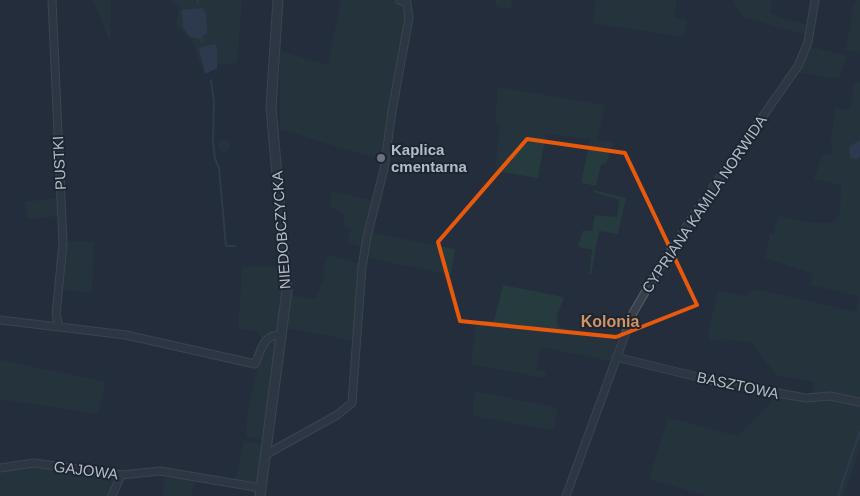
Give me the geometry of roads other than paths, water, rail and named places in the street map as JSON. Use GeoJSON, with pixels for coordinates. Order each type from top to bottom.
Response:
{"type":"FeatureCollection","features":[{"type":"Feature","properties":{"kind":"street","name":"PUSTKI"},"geometry":{"type":"LineString","coordinates":[[52,0],[63,243],[56,315],[59,326]]}},
{"type":"Feature","properties":{"kind":"street","name":"NIEDOBCZYCKA"},"geometry":{"type":"LineString","coordinates":[[260,492],[287,290],[271,107],[278,0]]}},
{"type":"Feature","properties":{"kind":"street"},"geometry":{"type":"LineString","coordinates":[[265,458],[337,415],[352,402],[362,267],[367,236],[384,169],[392,111],[409,18],[407,3],[399,0]]}},
{"type":"Feature","properties":{"kind":"street","name":"CYPRIANA KAMILA NORWIDA"},"geometry":{"type":"LineString","coordinates":[[566,496],[633,313],[654,275],[798,66],[808,42],[816,0]]}},
{"type":"Feature","properties":{"kind":"street"},"geometry":{"type":"LineString","coordinates":[[0,320],[126,335],[255,364],[266,339],[271,336],[282,336]]}},
{"type":"Feature","properties":{"kind":"street","name":"BASZTOWA"},"geometry":{"type":"LineString","coordinates":[[616,357],[710,380],[783,394],[806,398],[830,396],[860,402]]}},
{"type":"Feature","properties":{"kind":"street","name":"GAJOWA"},"geometry":{"type":"LineString","coordinates":[[0,468],[34,463],[121,476],[160,471],[260,492]]}},
{"type":"Feature","properties":{"kind":"street"},"geometry":{"type":"LineString","coordinates":[[112,496],[121,476]]}},
{"type":"Feature","properties":{"kind":"water"},"geometry":{"type":"Polygon","coordinates":[[[202,8],[206,13],[207,33],[199,39],[190,37],[183,27],[182,10],[202,8]]]}},
{"type":"Feature","properties":{"kind":"water"},"geometry":{"type":"Polygon","coordinates":[[[215,44],[217,47],[217,68],[205,74],[199,48],[215,44]]]}},
{"type":"Feature","properties":{"kind":"water"},"geometry":{"type":"Polygon","coordinates":[[[860,140],[860,157],[857,159],[850,158],[849,147],[860,140]]]}},
{"type":"Feature","properties":{"kind":"waterway"},"geometry":{"type":"LineString","coordinates":[[201,37],[202,41]]}},
{"type":"Feature","properties":{"kind":"waterway"},"geometry":{"type":"LineString","coordinates":[[211,80],[214,102],[213,141],[215,159],[219,168],[226,246],[235,246]]}},
{"type":"Feature","properties":{"kind":"waterway"},"geometry":{"type":"LineString","coordinates":[[838,496],[860,431]]}},
{"type":"Feature","properties":{"kind":"place","name":"Kaplica cmentarna"},"geometry":{"type":"Point","coordinates":[381,158]}},
{"type":"Feature","properties":{"kind":"district","name":"Kolonia"},"geometry":{"type":"Point","coordinates":[610,321]}}]}
